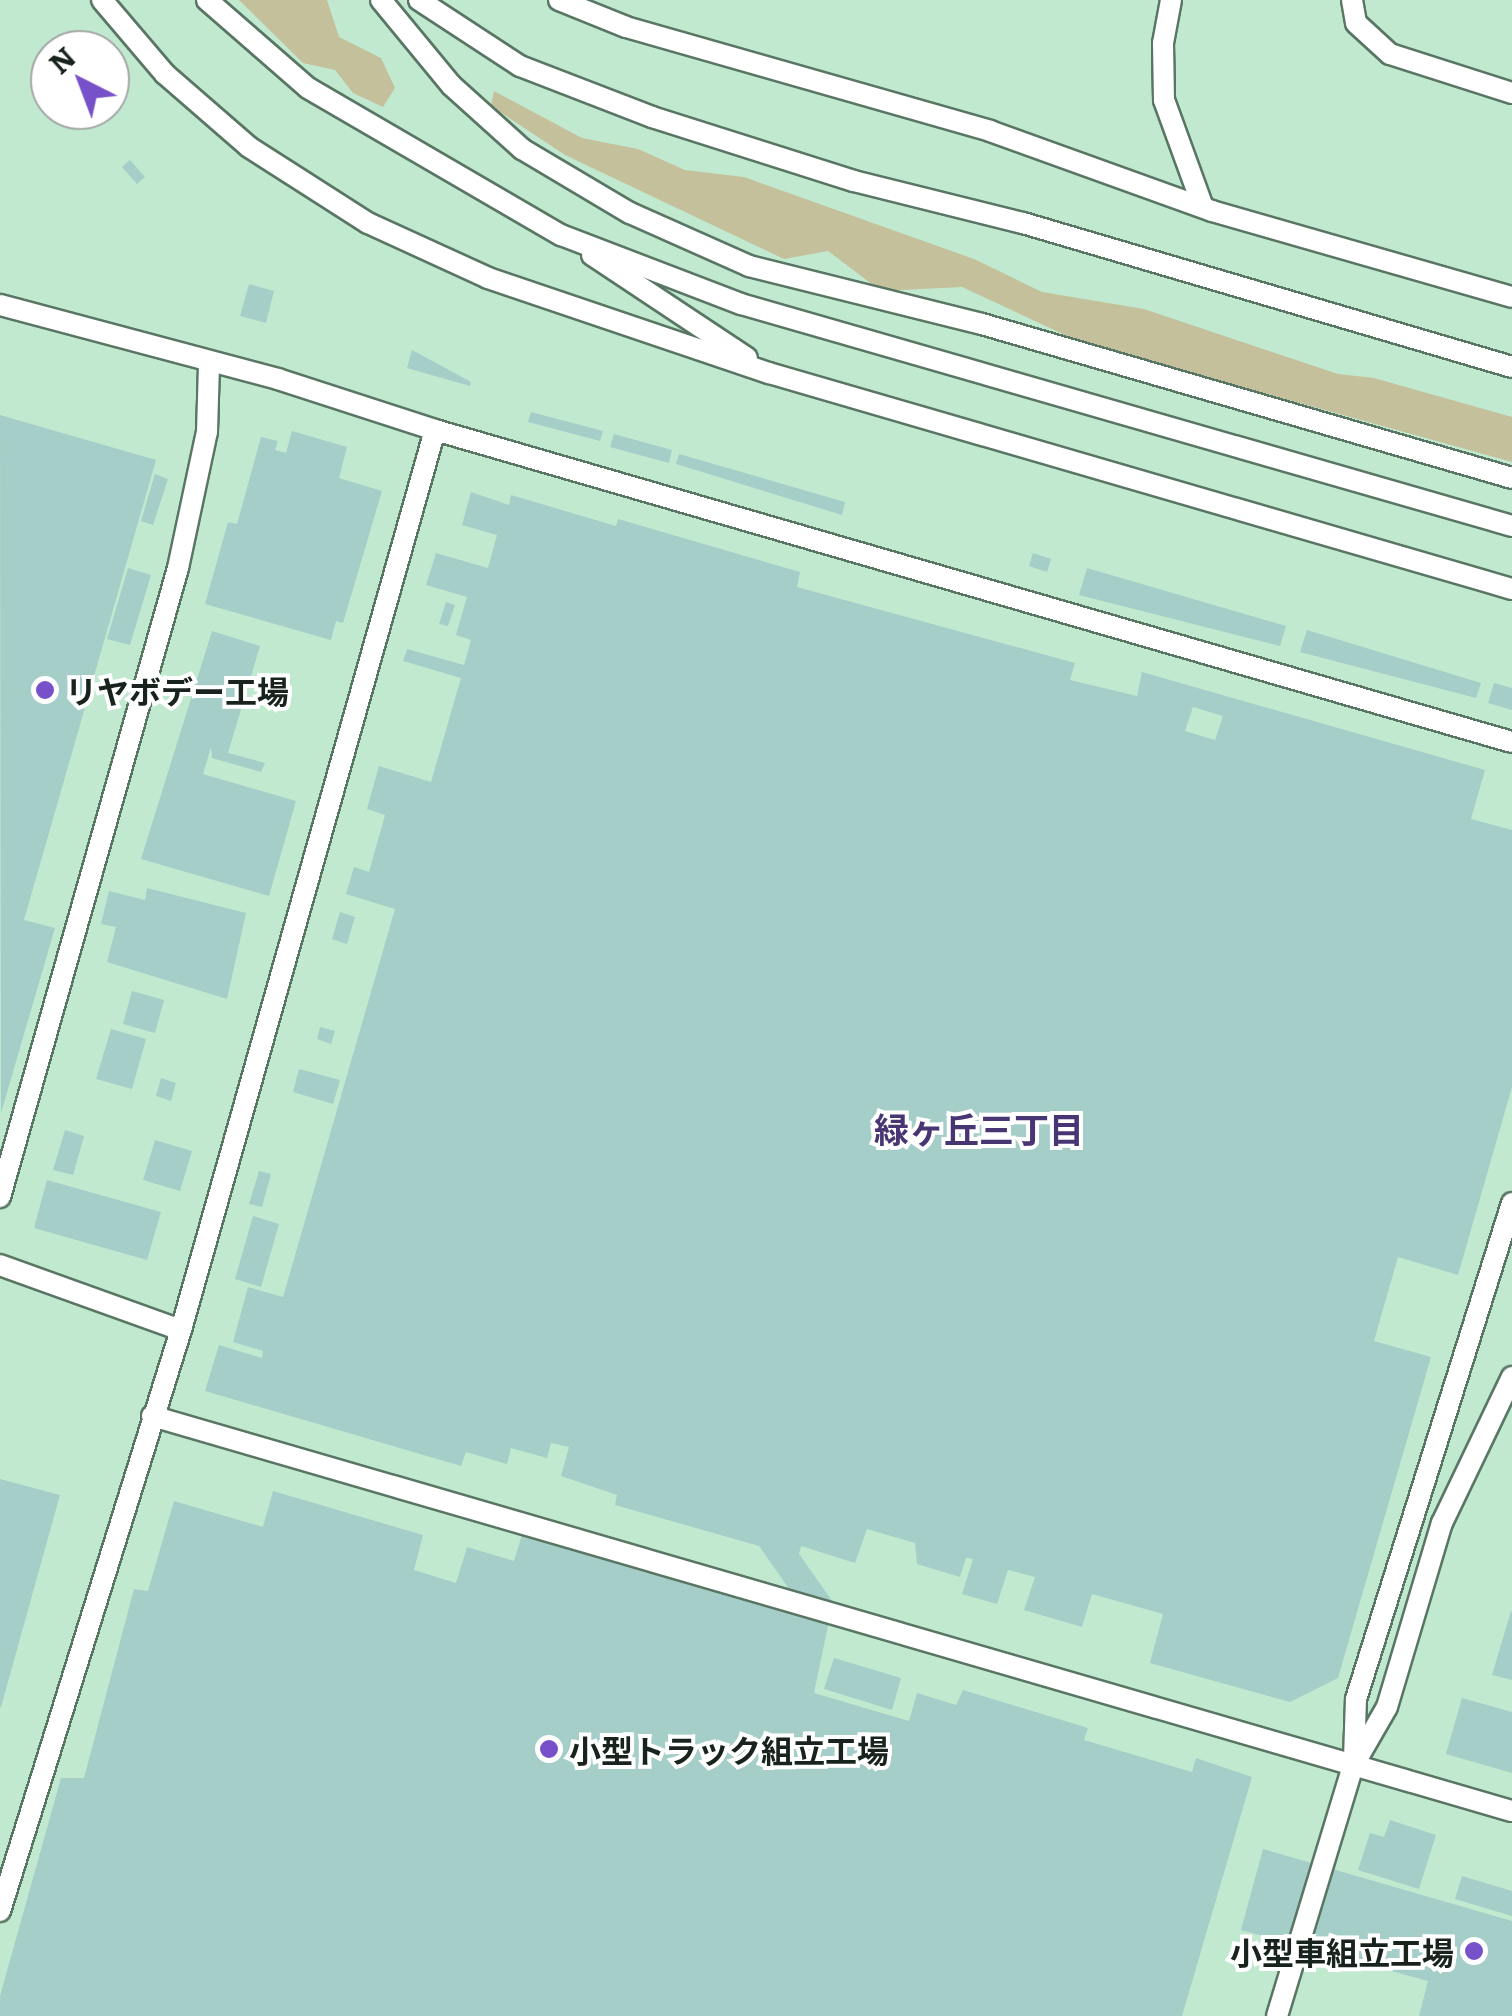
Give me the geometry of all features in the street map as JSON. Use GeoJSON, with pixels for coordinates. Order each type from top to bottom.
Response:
{"type":"FeatureCollection","features":[{"type":"Feature","properties":{"kind":"lane"},"geometry":{"type":"LineString","coordinates":[[102,0],[202,108],[368,223],[488,278],[769,373],[1512,589]]}},
{"type":"Feature","properties":{"kind":"lane"},"geometry":{"type":"LineString","coordinates":[[207,0],[308,88],[561,235],[769,373]]}},
{"type":"Feature","properties":{"kind":"lane"},"geometry":{"type":"LineString","coordinates":[[380,0],[450,85],[522,149],[630,213],[749,266],[982,324],[1512,478]]}},
{"type":"Feature","properties":{"kind":"lane"},"geometry":{"type":"LineString","coordinates":[[419,0],[520,66],[652,117],[854,181],[1023,222],[1512,367]]}},
{"type":"Feature","properties":{"kind":"lane"},"geometry":{"type":"LineString","coordinates":[[559,0],[626,26],[990,132],[1202,207],[1512,297]]}},
{"type":"Feature","properties":{"kind":"lane"},"geometry":{"type":"LineString","coordinates":[[1172,0],[1163,43],[1164,100],[1202,207]]}},
{"type":"Feature","properties":{"kind":"lane"},"geometry":{"type":"LineString","coordinates":[[1352,0],[1356,23],[1390,54],[1512,93]]}},
{"type":"Feature","properties":{"kind":"lane"},"geometry":{"type":"LineString","coordinates":[[561,235],[741,304],[1512,526]]}},
{"type":"Feature","properties":{"kind":"lane"},"geometry":{"type":"LineString","coordinates":[[0,305],[209,364],[278,379],[435,430],[1512,742]]}},
{"type":"Feature","properties":{"kind":"lane"},"geometry":{"type":"LineString","coordinates":[[0,1197],[178,568],[208,432],[209,364]]}},
{"type":"Feature","properties":{"kind":"lane"},"geometry":{"type":"LineString","coordinates":[[0,1910],[181,1330],[435,430]]}},
{"type":"Feature","properties":{"kind":"lane"},"geometry":{"type":"LineString","coordinates":[[1353,1766],[1356,1699],[1512,1203]]}},
{"type":"Feature","properties":{"kind":"lane"},"geometry":{"type":"LineString","coordinates":[[0,1265],[181,1330]]}},
{"type":"Feature","properties":{"kind":"lane"},"geometry":{"type":"LineString","coordinates":[[1277,2016],[1353,1766],[1387,1707],[1442,1523],[1512,1377]]}},
{"type":"Feature","properties":{"kind":"lane"},"geometry":{"type":"LineString","coordinates":[[152,1416],[1512,1811]]}},
{"type":"Feature","properties":{"kind":"shaded area"},"geometry":{"type":"Polygon","coordinates":[[[0,0],[1512,0],[1512,2016],[0,2016],[0,0]]]}},
{"type":"Feature","properties":{"kind":"shaded area"},"geometry":{"type":"Polygon","coordinates":[[[239,0],[327,0],[339,37],[381,58],[395,88],[383,107],[353,93],[335,70],[303,63],[239,0]]]}},
{"type":"Feature","properties":{"kind":"shaded area"},"geometry":{"type":"Polygon","coordinates":[[[494,91],[582,138],[638,149],[685,170],[744,177],[974,259],[1042,292],[1144,309],[1338,374],[1374,378],[1512,417],[1512,462],[1080,342],[962,287],[881,291],[828,251],[784,259],[565,155],[491,106],[494,91]]]}},
{"type":"Feature","properties":{"kind":"building"},"geometry":{"type":"Polygon","coordinates":[[[130,160],[145,177],[137,184],[122,167],[130,160]]]}},
{"type":"Feature","properties":{"kind":"building"},"geometry":{"type":"Polygon","coordinates":[[[249,284],[274,291],[266,323],[240,316],[249,284]]]}},
{"type":"Feature","properties":{"kind":"building"},"geometry":{"type":"Polygon","coordinates":[[[412,350],[471,382],[470,386],[407,368],[412,350]]]}},
{"type":"Feature","properties":{"kind":"building"},"geometry":{"type":"Polygon","coordinates":[[[531,412],[603,431],[600,441],[528,422],[531,412]]]}},
{"type":"Feature","properties":{"kind":"building","name":"リヤボデー工場"},"geometry":{"type":"Polygon","coordinates":[[[0,415],[156,460],[24,920],[55,928],[1,1113],[0,415]]]}},
{"type":"Feature","properties":{"kind":"building"},"geometry":{"type":"Polygon","coordinates":[[[292,431],[347,447],[339,478],[382,491],[343,623],[336,621],[331,640],[205,604],[228,522],[237,524],[261,437],[278,441],[275,450],[286,453],[292,431]]]}},
{"type":"Feature","properties":{"kind":"building"},"geometry":{"type":"Polygon","coordinates":[[[614,434],[672,450],[669,463],[610,447],[614,434]]]}},
{"type":"Feature","properties":{"kind":"building"},"geometry":{"type":"Polygon","coordinates":[[[679,454],[845,502],[842,515],[676,464],[679,454]]]}},
{"type":"Feature","properties":{"kind":"building"},"geometry":{"type":"Polygon","coordinates":[[[155,474],[168,479],[153,525],[141,521],[155,474]]]}},
{"type":"Feature","properties":{"kind":"building"},"geometry":{"type":"Polygon","coordinates":[[[471,492],[509,505],[511,495],[616,526],[618,519],[800,572],[797,587],[1075,663],[1070,680],[1137,696],[1142,672],[1485,770],[1471,819],[1512,830],[1512,1087],[1458,1275],[1398,1257],[1374,1341],[1431,1357],[1338,1678],[1290,1702],[1150,1663],[1163,1614],[1092,1594],[1082,1627],[1024,1610],[1035,1577],[1008,1570],[997,1604],[962,1594],[973,1559],[966,1558],[960,1577],[917,1564],[915,1543],[867,1529],[855,1563],[801,1546],[799,1554],[833,1602],[814,1693],[909,1721],[917,1693],[956,1705],[963,1690],[1088,1728],[1084,1740],[1192,1772],[1196,1758],[1252,1777],[1182,2016],[0,2016],[0,1996],[61,1778],[84,1778],[134,1589],[148,1591],[174,1501],[263,1527],[273,1491],[423,1535],[414,1570],[456,1583],[467,1547],[514,1561],[528,1515],[792,1593],[759,1546],[615,1505],[617,1495],[561,1476],[569,1447],[551,1443],[547,1458],[511,1448],[507,1464],[466,1452],[461,1466],[205,1391],[219,1345],[262,1358],[263,1351],[233,1342],[248,1287],[283,1297],[395,909],[346,894],[354,867],[369,872],[385,815],[367,809],[379,766],[431,782],[461,678],[403,661],[407,649],[464,665],[471,640],[456,635],[467,597],[426,585],[436,553],[488,568],[497,535],[462,525],[471,492]],[[1193,707],[1185,731],[1215,740],[1223,716],[1193,707]]]}},
{"type":"Feature","properties":{"kind":"building"},"geometry":{"type":"Polygon","coordinates":[[[1033,553],[1051,559],[1047,572],[1029,566],[1033,553]]]}},
{"type":"Feature","properties":{"kind":"building"},"geometry":{"type":"Polygon","coordinates":[[[128,568],[151,575],[130,645],[107,639],[128,568]]]}},
{"type":"Feature","properties":{"kind":"building"},"geometry":{"type":"Polygon","coordinates":[[[1087,568],[1286,626],[1280,646],[1079,595],[1087,568]]]}},
{"type":"Feature","properties":{"kind":"building"},"geometry":{"type":"Polygon","coordinates":[[[446,602],[455,605],[448,626],[439,624],[446,602]]]}},
{"type":"Feature","properties":{"kind":"building"},"geometry":{"type":"Polygon","coordinates":[[[1307,630],[1481,683],[1476,698],[1300,652],[1307,630]]]}},
{"type":"Feature","properties":{"kind":"building"},"geometry":{"type":"Polygon","coordinates":[[[212,631],[260,646],[228,753],[265,763],[261,772],[212,758],[211,747],[203,774],[296,801],[269,896],[141,859],[212,631]]]}},
{"type":"Feature","properties":{"kind":"building"},"geometry":{"type":"Polygon","coordinates":[[[1494,683],[1512,688],[1512,710],[1488,703],[1494,683]]]}},
{"type":"Feature","properties":{"kind":"building"},"geometry":{"type":"Polygon","coordinates":[[[147,888],[246,913],[227,999],[107,962],[116,927],[101,924],[109,891],[145,900],[147,888]]]}},
{"type":"Feature","properties":{"kind":"building"},"geometry":{"type":"Polygon","coordinates":[[[340,912],[355,917],[347,944],[332,939],[340,912]]]}},
{"type":"Feature","properties":{"kind":"building"},"geometry":{"type":"Polygon","coordinates":[[[132,991],[164,1000],[155,1033],[123,1024],[132,991]]]}},
{"type":"Feature","properties":{"kind":"building"},"geometry":{"type":"Polygon","coordinates":[[[320,1027],[335,1031],[331,1044],[317,1039],[320,1027]]]}},
{"type":"Feature","properties":{"kind":"building"},"geometry":{"type":"Polygon","coordinates":[[[111,1029],[146,1039],[132,1089],[96,1079],[111,1029]]]}},
{"type":"Feature","properties":{"kind":"building"},"geometry":{"type":"Polygon","coordinates":[[[299,1069],[340,1080],[333,1104],[293,1092],[299,1069]]]}},
{"type":"Feature","properties":{"kind":"building"},"geometry":{"type":"Polygon","coordinates":[[[161,1078],[176,1083],[171,1101],[156,1096],[161,1078]]]}},
{"type":"Feature","properties":{"kind":"building"},"geometry":{"type":"Polygon","coordinates":[[[65,1130],[84,1136],[73,1175],[53,1170],[65,1130]]]}},
{"type":"Feature","properties":{"kind":"building"},"geometry":{"type":"Polygon","coordinates":[[[155,1140],[192,1151],[180,1191],[143,1180],[155,1140]]]}},
{"type":"Feature","properties":{"kind":"building"},"geometry":{"type":"Polygon","coordinates":[[[259,1171],[271,1174],[262,1207],[249,1204],[259,1171]]]}},
{"type":"Feature","properties":{"kind":"building"},"geometry":{"type":"Polygon","coordinates":[[[47,1180],[161,1212],[147,1260],[34,1228],[47,1180]]]}},
{"type":"Feature","properties":{"kind":"building"},"geometry":{"type":"Polygon","coordinates":[[[253,1216],[279,1224],[261,1287],[235,1279],[253,1216]]]}},
{"type":"Feature","properties":{"kind":"building"},"geometry":{"type":"Polygon","coordinates":[[[0,1479],[60,1495],[1,1707],[0,1707],[0,1479]]]}},
{"type":"Feature","properties":{"kind":"building"},"geometry":{"type":"Polygon","coordinates":[[[1512,1612],[1512,1680],[1492,1675],[1512,1612]]]}},
{"type":"Feature","properties":{"kind":"building"},"geometry":{"type":"Polygon","coordinates":[[[834,1658],[901,1678],[892,1710],[824,1689],[834,1658]]]}},
{"type":"Feature","properties":{"kind":"building"},"geometry":{"type":"Polygon","coordinates":[[[1462,1698],[1512,1712],[1512,1773],[1446,1754],[1462,1698]]]}},
{"type":"Feature","properties":{"kind":"building"},"geometry":{"type":"Polygon","coordinates":[[[1390,1820],[1436,1835],[1419,1889],[1358,1870],[1370,1833],[1384,1837],[1390,1820]]]}},
{"type":"Feature","properties":{"kind":"building"},"geometry":{"type":"Polygon","coordinates":[[[1263,1849],[1512,1921],[1512,2016],[1419,2016],[1428,1981],[1241,1930],[1263,1849]]]}},
{"type":"Feature","properties":{"kind":"building"},"geometry":{"type":"Polygon","coordinates":[[[1462,1876],[1512,1891],[1512,1916],[1455,1899],[1462,1876]]]}},
{"type":"Feature","properties":{"kind":"place","name":"リヤボデー工場"},"geometry":{"type":"Point","coordinates":[45,690]}},
{"type":"Feature","properties":{"kind":"place","name":"小型トラック組立工場"},"geometry":{"type":"Point","coordinates":[549,1749]}},
{"type":"Feature","properties":{"kind":"place","name":"小型車組立工場"},"geometry":{"type":"Point","coordinates":[1474,1951]}},
{"type":"Feature","properties":{"kind":"district","name":"緑ヶ丘三丁目"},"geometry":{"type":"Point","coordinates":[979,1128]}}]}
